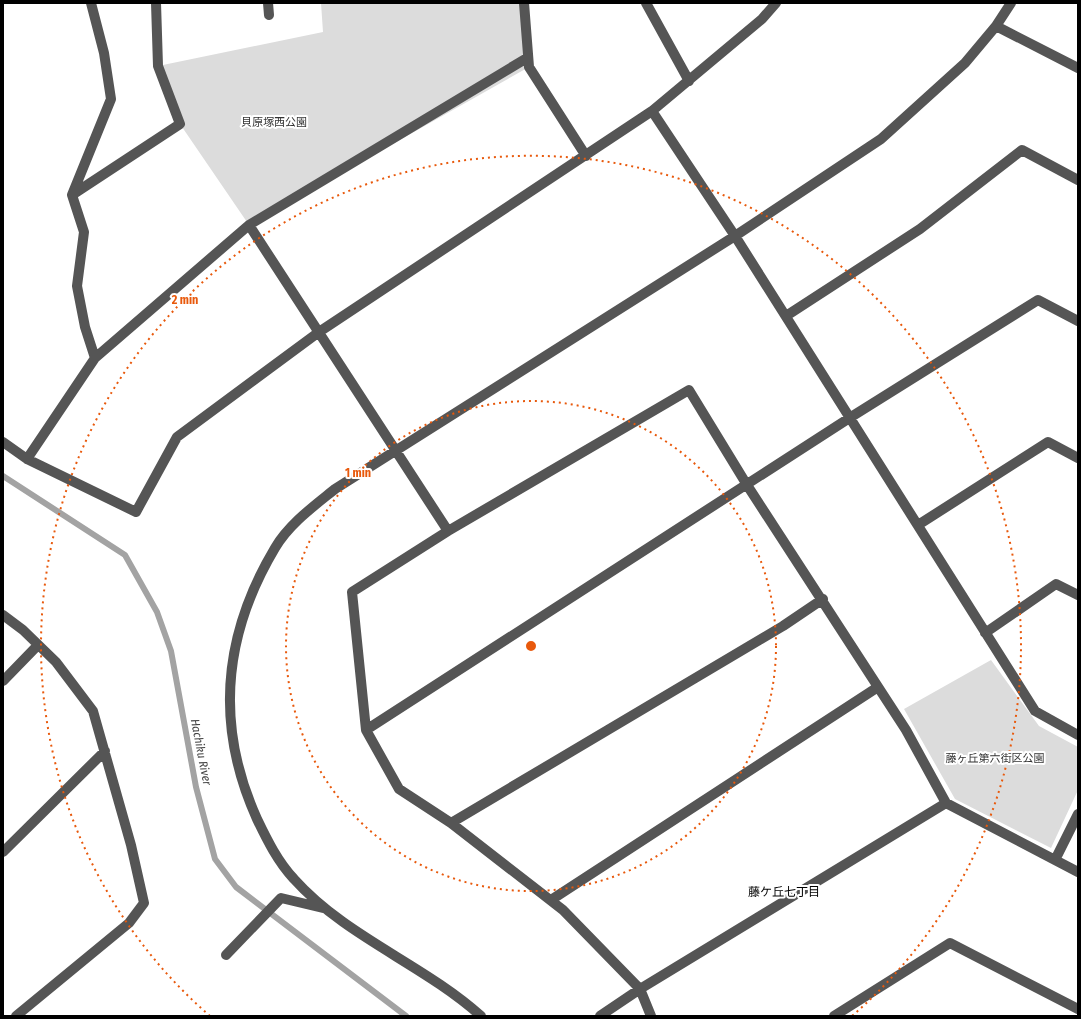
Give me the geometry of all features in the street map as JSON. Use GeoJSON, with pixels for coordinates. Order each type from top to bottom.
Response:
{"type":"FeatureCollection","features":[{"type":"Feature","properties":{"kind":"street"},"geometry":{"type":"LineString","coordinates":[[91,3],[104,53],[111,99],[72,195],[84,232],[77,286],[85,327],[95,358]]}},
{"type":"Feature","properties":{"kind":"street"},"geometry":{"type":"LineString","coordinates":[[72,195],[180,124],[158,66],[156,3]]}},
{"type":"Feature","properties":{"kind":"street"},"geometry":{"type":"LineString","coordinates":[[268,3],[269,15]]}},
{"type":"Feature","properties":{"kind":"street"},"geometry":{"type":"LineString","coordinates":[[524,3],[527,58],[529,67],[586,156]]}},
{"type":"Feature","properties":{"kind":"street"},"geometry":{"type":"LineString","coordinates":[[646,3],[689,81]]}},
{"type":"Feature","properties":{"kind":"street"},"geometry":{"type":"LineString","coordinates":[[3,442],[27,459],[136,512],[177,437],[319,332],[652,111],[762,19],[776,3]]}},
{"type":"Feature","properties":{"kind":"street"},"geometry":{"type":"LineString","coordinates":[[481,1016],[464,1001],[435,981],[324,909],[293,878],[273,851],[249,801],[236,761],[230,707],[231,666],[242,619],[256,585],[276,547],[304,514],[335,489],[735,236],[881,139],[965,63],[996,26],[1011,3]]}},
{"type":"Feature","properties":{"kind":"street"},"geometry":{"type":"LineString","coordinates":[[996,26],[1078,68]]}},
{"type":"Feature","properties":{"kind":"street"},"geometry":{"type":"LineString","coordinates":[[27,459],[95,358],[249,225],[527,58]]}},
{"type":"Feature","properties":{"kind":"street"},"geometry":{"type":"LineString","coordinates":[[652,111],[786,316],[1035,712],[1078,735]]}},
{"type":"Feature","properties":{"kind":"street"},"geometry":{"type":"LineString","coordinates":[[786,316],[920,229],[1022,150],[1078,180]]}},
{"type":"Feature","properties":{"kind":"street"},"geometry":{"type":"LineString","coordinates":[[249,225],[448,531]]}},
{"type":"Feature","properties":{"kind":"street"},"geometry":{"type":"LineString","coordinates":[[366,730],[850,417],[1038,300],[1078,321]]}},
{"type":"Feature","properties":{"kind":"street"},"geometry":{"type":"LineString","coordinates":[[651,1016],[640,989],[563,910],[451,823],[399,789],[366,730],[352,592],[448,531],[688,390],[747,485],[823,599],[906,730],[946,803],[1078,872]]}},
{"type":"Feature","properties":{"kind":"street"},"geometry":{"type":"LineString","coordinates":[[918,525],[1048,442],[1078,458]]}},
{"type":"Feature","properties":{"kind":"street"},"geometry":{"type":"LineString","coordinates":[[985,632],[1056,584],[1078,595]]}},
{"type":"Feature","properties":{"kind":"street"},"geometry":{"type":"LineString","coordinates":[[451,823],[783,626],[823,599]]}},
{"type":"Feature","properties":{"kind":"street"},"geometry":{"type":"LineString","coordinates":[[3,615],[56,662],[93,711],[131,844],[144,903],[129,923],[16,1016]]}},
{"type":"Feature","properties":{"kind":"street"},"geometry":{"type":"LineString","coordinates":[[3,681],[38,645]]}},
{"type":"Feature","properties":{"kind":"street"},"geometry":{"type":"LineString","coordinates":[[551,900],[878,687]]}},
{"type":"Feature","properties":{"kind":"street"},"geometry":{"type":"LineString","coordinates":[[3,852],[105,751]]}},
{"type":"Feature","properties":{"kind":"street"},"geometry":{"type":"LineString","coordinates":[[600,1016],[640,989],[946,803]]}},
{"type":"Feature","properties":{"kind":"street"},"geometry":{"type":"LineString","coordinates":[[1055,860],[1078,814]]}},
{"type":"Feature","properties":{"kind":"street"},"geometry":{"type":"LineString","coordinates":[[226,955],[281,898],[324,909]]}},
{"type":"Feature","properties":{"kind":"street"},"geometry":{"type":"LineString","coordinates":[[834,1016],[950,943],[1078,1009]]}},
{"type":"Feature","properties":{"kind":"green space","name":"貝原塚西公園"},"geometry":{"type":"Polygon","coordinates":[[[321,3],[525,3],[529,67],[249,225],[180,124],[158,66],[323,32],[321,3]]]}},
{"type":"Feature","properties":{"kind":"green space","name":"藤ヶ丘第六街区公園"},"geometry":{"type":"Polygon","coordinates":[[[991,660],[1039,726],[1078,747],[1078,790],[1051,848],[955,799],[904,709],[991,660]]]}},
{"type":"Feature","properties":{"kind":"waterway","name":"Hachiku River"},"geometry":{"type":"LineString","coordinates":[[3,476],[125,555],[157,612],[171,651],[196,787],[215,859],[236,887],[406,1016]]}},
{"type":"Feature","properties":{"kind":"district","name":"藤ケ丘七丁目"},"geometry":{"type":"Point","coordinates":[784,892]}}]}
